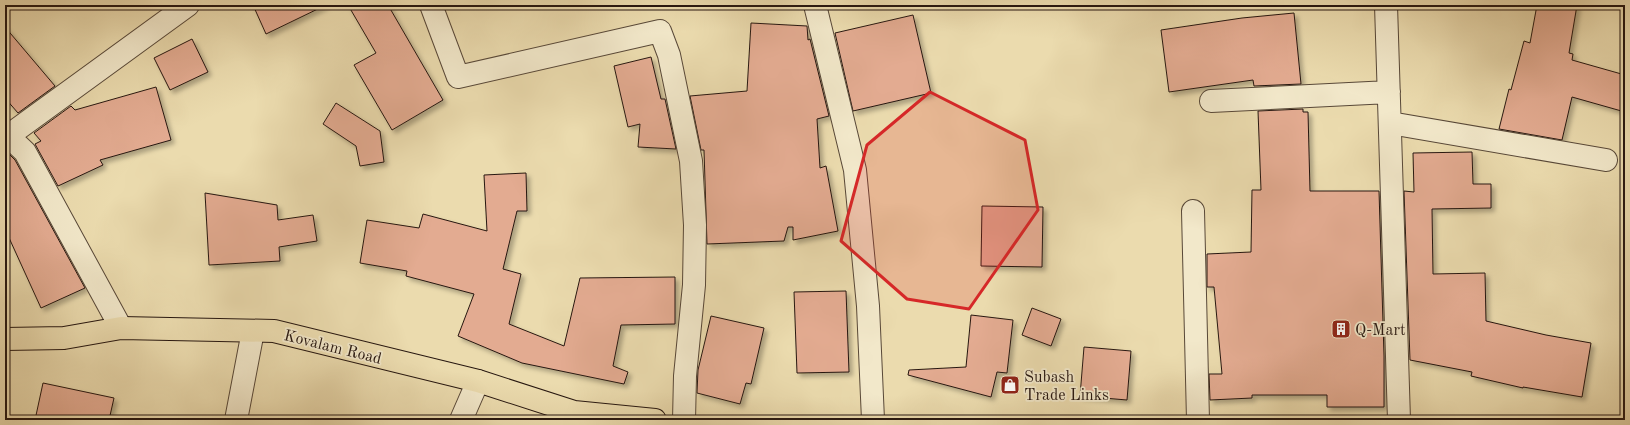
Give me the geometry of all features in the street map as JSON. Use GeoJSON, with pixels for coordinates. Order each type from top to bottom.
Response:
{"type":"FeatureCollection","features":[{"type":"Feature","properties":{"kind":"main road","name":"Kovalam Road"},"geometry":{"type":"LineString","coordinates":[[5,339],[64,338],[121,328],[274,331],[478,381],[574,412],[655,420]]}},
{"type":"Feature","properties":{"kind":"street"},"geometry":{"type":"LineString","coordinates":[[121,328],[25,152],[7,134],[188,5]]}},
{"type":"Feature","properties":{"kind":"street"},"geometry":{"type":"LineString","coordinates":[[431,5],[458,77],[660,31],[669,55],[691,161],[695,225],[694,285],[685,376],[684,420]]}},
{"type":"Feature","properties":{"kind":"street"},"geometry":{"type":"LineString","coordinates":[[815,5],[855,170],[868,306],[873,420]]}},
{"type":"Feature","properties":{"kind":"street"},"geometry":{"type":"LineString","coordinates":[[1386,5],[1399,420]]}},
{"type":"Feature","properties":{"kind":"street"},"geometry":{"type":"LineString","coordinates":[[1212,101],[1389,92]]}},
{"type":"Feature","properties":{"kind":"street"},"geometry":{"type":"LineString","coordinates":[[1390,122],[1606,160]]}},
{"type":"Feature","properties":{"kind":"street"},"geometry":{"type":"LineString","coordinates":[[1193,211],[1198,420]]}},
{"type":"Feature","properties":{"kind":"street"},"geometry":{"type":"LineString","coordinates":[[236,420],[253,331]]}},
{"type":"Feature","properties":{"kind":"street"},"geometry":{"type":"LineString","coordinates":[[461,420],[478,381]]}},
{"type":"Feature","properties":{"kind":"highlighted area"},"geometry":{"type":"Polygon","coordinates":[[[930,92],[1025,140],[1038,210],[969,309],[907,299],[841,241],[867,145],[930,92]]]}},
{"type":"Feature","properties":{"kind":"building"},"geometry":{"type":"Polygon","coordinates":[[[253,5],[326,5],[266,34],[253,5]]]}},
{"type":"Feature","properties":{"kind":"building"},"geometry":{"type":"Polygon","coordinates":[[[348,5],[388,5],[443,100],[392,130],[354,65],[376,53],[348,5]]]}},
{"type":"Feature","properties":{"kind":"building"},"geometry":{"type":"Polygon","coordinates":[[[1537,5],[1577,5],[1569,53],[1573,54],[1572,60],[1625,75],[1625,112],[1572,97],[1562,140],[1499,129],[1509,89],[1511,90],[1524,41],[1530,43],[1537,5]]]}},
{"type":"Feature","properties":{"kind":"building"},"geometry":{"type":"Polygon","coordinates":[[[1294,13],[1301,84],[1254,86],[1253,80],[1169,92],[1161,30],[1242,18],[1294,13]]]}},
{"type":"Feature","properties":{"kind":"building"},"geometry":{"type":"Polygon","coordinates":[[[913,15],[931,93],[853,111],[835,33],[913,15]]]}},
{"type":"Feature","properties":{"kind":"building"},"geometry":{"type":"Polygon","coordinates":[[[751,23],[807,26],[808,40],[810,39],[829,116],[817,119],[820,168],[826,166],[838,231],[793,240],[793,227],[788,227],[784,241],[707,244],[704,150],[701,150],[690,96],[747,91],[751,23]]]}},
{"type":"Feature","properties":{"kind":"building"},"geometry":{"type":"Polygon","coordinates":[[[5,27],[55,86],[18,113],[5,98],[5,27]]]}},
{"type":"Feature","properties":{"kind":"building"},"geometry":{"type":"Polygon","coordinates":[[[192,39],[208,72],[170,90],[154,58],[192,39]]]}},
{"type":"Feature","properties":{"kind":"building"},"geometry":{"type":"Polygon","coordinates":[[[651,57],[661,99],[665,99],[676,149],[638,147],[640,124],[628,127],[614,66],[651,57]]]}},
{"type":"Feature","properties":{"kind":"building"},"geometry":{"type":"Polygon","coordinates":[[[156,87],[171,140],[100,160],[103,165],[58,186],[35,144],[41,141],[34,133],[71,106],[75,110],[156,87]]]}},
{"type":"Feature","properties":{"kind":"building"},"geometry":{"type":"Polygon","coordinates":[[[336,103],[380,131],[384,162],[360,166],[356,146],[323,124],[336,103]]]}},
{"type":"Feature","properties":{"kind":"building"},"geometry":{"type":"Polygon","coordinates":[[[1303,109],[1303,112],[1308,112],[1310,191],[1379,191],[1384,407],[1327,407],[1327,395],[1252,395],[1252,398],[1210,400],[1209,374],[1222,374],[1214,287],[1207,287],[1207,254],[1251,252],[1252,190],[1261,190],[1258,111],[1303,109]]]}},
{"type":"Feature","properties":{"kind":"building"},"geometry":{"type":"Polygon","coordinates":[[[1472,152],[1473,184],[1491,184],[1491,208],[1432,209],[1433,274],[1485,273],[1486,321],[1546,335],[1591,343],[1582,397],[1523,388],[1471,376],[1472,372],[1410,360],[1404,191],[1414,192],[1413,153],[1472,152]]]}},
{"type":"Feature","properties":{"kind":"building"},"geometry":{"type":"Polygon","coordinates":[[[10,155],[15,160],[85,288],[41,308],[5,229],[5,157],[10,155]]]}},
{"type":"Feature","properties":{"kind":"building"},"geometry":{"type":"Polygon","coordinates":[[[526,173],[527,211],[517,211],[503,269],[521,274],[509,324],[564,346],[580,278],[675,277],[675,324],[621,325],[613,366],[628,372],[624,384],[522,363],[458,336],[474,294],[406,276],[407,271],[360,263],[367,220],[419,228],[423,214],[487,231],[484,175],[526,173]]]}},
{"type":"Feature","properties":{"kind":"building"},"geometry":{"type":"Polygon","coordinates":[[[205,193],[277,205],[278,220],[313,215],[317,241],[279,247],[280,261],[209,265],[205,193]]]}},
{"type":"Feature","properties":{"kind":"building"},"geometry":{"type":"Polygon","coordinates":[[[982,206],[1043,207],[1042,267],[981,266],[982,206]]]}},
{"type":"Feature","properties":{"kind":"building"},"geometry":{"type":"Polygon","coordinates":[[[846,291],[849,372],[797,373],[794,292],[846,291]]]}},
{"type":"Feature","properties":{"kind":"building"},"geometry":{"type":"Polygon","coordinates":[[[1032,308],[1061,319],[1051,346],[1022,335],[1032,308]]]}},
{"type":"Feature","properties":{"kind":"building"},"geometry":{"type":"Polygon","coordinates":[[[971,315],[1013,320],[1007,373],[997,372],[991,397],[908,375],[909,370],[966,367],[971,315]]]}},
{"type":"Feature","properties":{"kind":"building"},"geometry":{"type":"Polygon","coordinates":[[[711,316],[764,328],[751,384],[746,383],[740,404],[697,393],[698,370],[711,316]]]}},
{"type":"Feature","properties":{"kind":"building"},"geometry":{"type":"Polygon","coordinates":[[[1084,347],[1131,351],[1127,400],[1080,396],[1084,347]]]}},
{"type":"Feature","properties":{"kind":"building"},"geometry":{"type":"Polygon","coordinates":[[[43,383],[114,398],[109,420],[35,420],[43,383]]]}},
{"type":"Feature","properties":{"kind":"place","name":"Q-Mart"},"geometry":{"type":"Point","coordinates":[1341,329]}},
{"type":"Feature","properties":{"kind":"place","name":"Subash Trade Links"},"geometry":{"type":"Point","coordinates":[1010,385]}}]}
